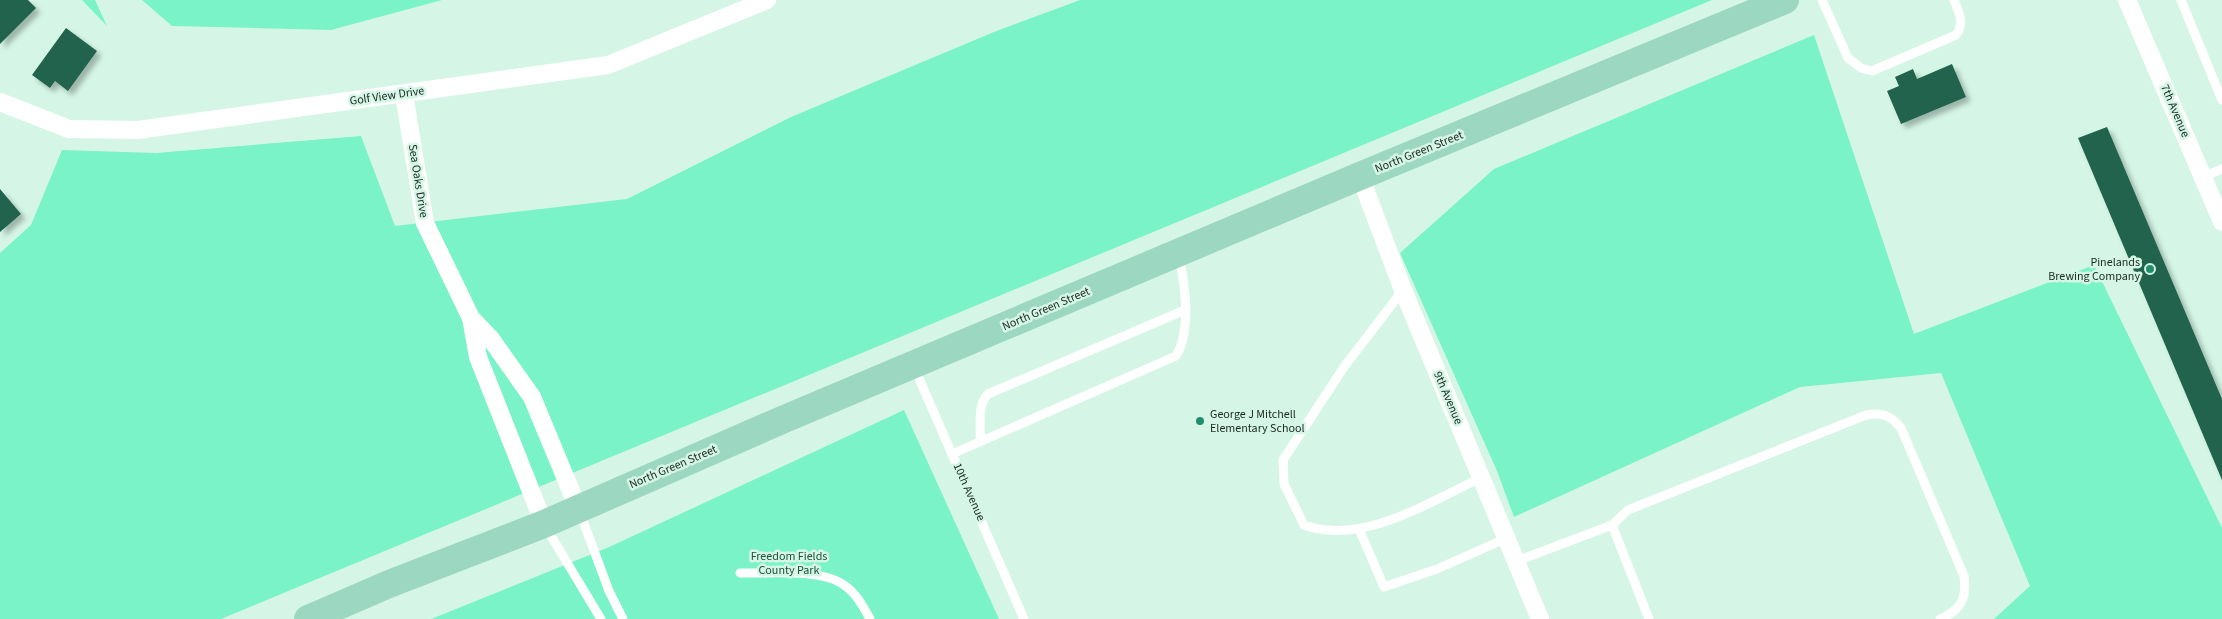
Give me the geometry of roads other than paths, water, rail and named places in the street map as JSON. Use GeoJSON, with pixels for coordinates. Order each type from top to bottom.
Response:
{"type":"FeatureCollection","features":[{"type":"Feature","properties":{"kind":"main road","name":"North Green Street"},"geometry":{"type":"LineString","coordinates":[[308,619],[389,584],[544,524],[1360,176],[1785,0]]}},
{"type":"Feature","properties":{"kind":"street","name":"Golf View Drive"},"geometry":{"type":"LineString","coordinates":[[1,103],[69,129],[138,130],[608,65],[767,0]]}},
{"type":"Feature","properties":{"kind":"street","name":"7th Avenue"},"geometry":{"type":"LineString","coordinates":[[2127,0],[2222,222]]}},
{"type":"Feature","properties":{"kind":"street","name":"Sea Oaks Drive"},"geometry":{"type":"LineString","coordinates":[[404,94],[425,223],[471,318],[478,357],[544,524]]}},
{"type":"Feature","properties":{"kind":"street","name":"9th Avenue"},"geometry":{"type":"LineString","coordinates":[[1360,176],[1403,290],[1540,619]]}},
{"type":"Feature","properties":{"kind":"street","name":"Sea Oaks Drive"},"geometry":{"type":"LineString","coordinates":[[471,318],[492,338],[532,397],[578,508]]}},
{"type":"Feature","properties":{"kind":"lane"},"geometry":{"type":"LineString","coordinates":[[1822,0],[1848,58],[1861,68],[1872,71],[1956,35],[1961,28],[1960,16],[1954,0]]}},
{"type":"Feature","properties":{"kind":"lane"},"geometry":{"type":"LineString","coordinates":[[2181,0],[2222,100]]}},
{"type":"Feature","properties":{"kind":"lane"},"geometry":{"type":"LineString","coordinates":[[2203,177],[2222,169]]}},
{"type":"Feature","properties":{"kind":"lane"},"geometry":{"type":"LineString","coordinates":[[952,454],[1176,356],[1181,347],[1185,310],[1184,283],[1178,253]]}},
{"type":"Feature","properties":{"kind":"lane"},"geometry":{"type":"LineString","coordinates":[[1403,290],[1344,367],[1284,460],[1284,484],[1304,525],[1321,532],[1359,529],[1381,524],[1481,478]]}},
{"type":"Feature","properties":{"kind":"lane"},"geometry":{"type":"LineString","coordinates":[[980,442],[982,399],[988,394],[1185,310]]}},
{"type":"Feature","properties":{"kind":"lane","name":"10th Avenue"},"geometry":{"type":"LineString","coordinates":[[913,366],[1024,619]]}},
{"type":"Feature","properties":{"kind":"lane"},"geometry":{"type":"LineString","coordinates":[[1517,561],[1612,525],[1628,510],[1866,416],[1880,413],[1893,418],[1901,428],[1964,576],[1965,600],[1959,608],[1940,619]]}},
{"type":"Feature","properties":{"kind":"lane"},"geometry":{"type":"LineString","coordinates":[[578,508],[606,584],[623,619]]}},
{"type":"Feature","properties":{"kind":"lane"},"geometry":{"type":"LineString","coordinates":[[544,524],[601,619]]}},
{"type":"Feature","properties":{"kind":"lane"},"geometry":{"type":"LineString","coordinates":[[1612,525],[1649,619]]}},
{"type":"Feature","properties":{"kind":"lane"},"geometry":{"type":"LineString","coordinates":[[1359,529],[1384,587],[1437,569],[1507,538]]}},
{"type":"Feature","properties":{"kind":"lane"},"geometry":{"type":"LineString","coordinates":[[740,573],[819,575],[844,584],[862,603],[870,619]]}},
{"type":"Feature","properties":{"kind":"place","name":"Pinelands Brewing Company"},"geometry":{"type":"Point","coordinates":[2150,269]}},
{"type":"Feature","properties":{"kind":"place","name":"George J Mitchell Elementary School"},"geometry":{"type":"Point","coordinates":[1200,421]}},
{"type":"Feature","properties":{"kind":"park label","name":"Freedom Fields County Park"},"geometry":{"type":"Point","coordinates":[789,563]}}]}
